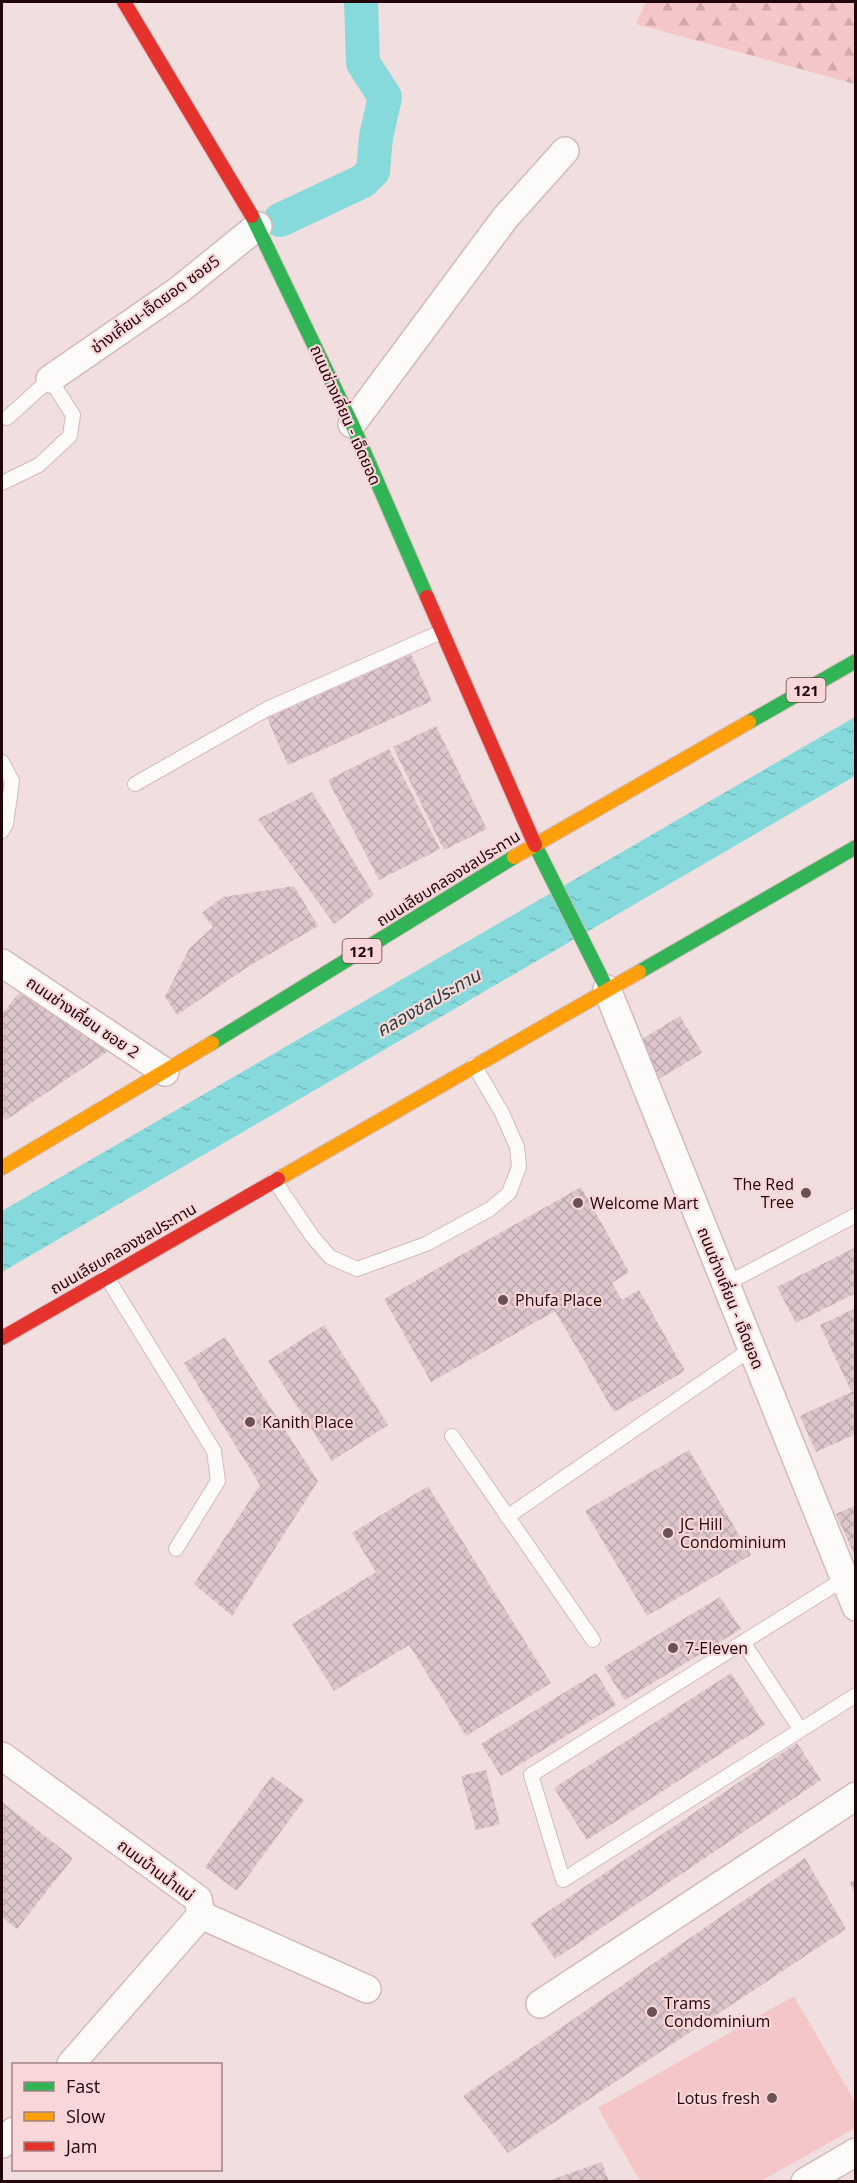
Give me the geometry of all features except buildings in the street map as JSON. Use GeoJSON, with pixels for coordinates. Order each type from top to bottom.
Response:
{"type":"FeatureCollection","features":[{"type":"Feature","properties":{"kind":"main road","name":"ถนนช่างเคี่ยน - เจ็ดยอด"},"geometry":{"type":"LineString","coordinates":[[124,2],[258,226],[352,424],[535,845],[607,990]]}},
{"type":"Feature","properties":{"kind":"main road","name":"ถนนเลียบคลองชลประทาน"},"geometry":{"type":"LineString","coordinates":[[2,1168],[165,1072],[535,845],[855,661]]}},
{"type":"Feature","properties":{"kind":"main road","name":"ถนนเลียบคลองชลประทาน"},"geometry":{"type":"LineString","coordinates":[[2,1338],[106,1276],[855,847]]}},
{"type":"Feature","properties":{"kind":"street"},"geometry":{"type":"LineString","coordinates":[[352,424],[505,218],[565,151]]}},
{"type":"Feature","properties":{"kind":"street","name":"ช่างเคี่ยน-เจ็ดยอด ซอย5"},"geometry":{"type":"LineString","coordinates":[[50,379],[179,290],[258,226]]}},
{"type":"Feature","properties":{"kind":"street","name":"ถนนช่างเคี่ยน ซอย 2"},"geometry":{"type":"LineString","coordinates":[[2,963],[165,1072]]}},
{"type":"Feature","properties":{"kind":"street","name":"ถนนช่างเคี่ยน - เจ็ดยอด"},"geometry":{"type":"LineString","coordinates":[[607,990],[855,1607]]}},
{"type":"Feature","properties":{"kind":"street","name":"ถนนบ้านน้ำแม่"},"geometry":{"type":"LineString","coordinates":[[2,1756],[198,1899],[201,1915],[72,2063]]}},
{"type":"Feature","properties":{"kind":"street"},"geometry":{"type":"LineString","coordinates":[[540,2004],[855,1796]]}},
{"type":"Feature","properties":{"kind":"street"},"geometry":{"type":"LineString","coordinates":[[201,1915],[367,1989]]}},
{"type":"Feature","properties":{"kind":"street"},"geometry":{"type":"LineString","coordinates":[[2,2145],[12,2133]]}},
{"type":"Feature","properties":{"kind":"street"},"geometry":{"type":"LineString","coordinates":[[805,2181],[855,2152]]}},
{"type":"Feature","properties":{"kind":"lane"},"geometry":{"type":"LineString","coordinates":[[2,483],[39,465],[70,436],[73,416],[50,379],[7,418]]}},
{"type":"Feature","properties":{"kind":"lane"},"geometry":{"type":"LineString","coordinates":[[135,784],[267,709],[441,633]]}},
{"type":"Feature","properties":{"kind":"lane"},"geometry":{"type":"LineString","coordinates":[[2,762],[12,781],[6,825],[2,831]]}},
{"type":"Feature","properties":{"kind":"lane"},"geometry":{"type":"LineString","coordinates":[[274,1180],[312,1236],[330,1257],[357,1269],[426,1244],[490,1209],[509,1193],[519,1167],[517,1147],[502,1113],[474,1065]]}},
{"type":"Feature","properties":{"kind":"lane"},"geometry":{"type":"LineString","coordinates":[[726,1284],[855,1215]]}},
{"type":"Feature","properties":{"kind":"lane"},"geometry":{"type":"LineString","coordinates":[[106,1276],[214,1451],[218,1481],[176,1549]]}},
{"type":"Feature","properties":{"kind":"lane"},"geometry":{"type":"LineString","coordinates":[[507,1517],[752,1349]]}},
{"type":"Feature","properties":{"kind":"lane"},"geometry":{"type":"LineString","coordinates":[[452,1436],[593,1640]]}},
{"type":"Feature","properties":{"kind":"lane"},"geometry":{"type":"LineString","coordinates":[[844,1579],[531,1775],[563,1880],[855,1695]]}},
{"type":"Feature","properties":{"kind":"lane"},"geometry":{"type":"LineString","coordinates":[[743,1642],[800,1729]]}},
{"type":"Feature","properties":{"kind":"green space"},"geometry":{"type":"Polygon","coordinates":[[[646,2],[855,2],[855,84],[636,24],[646,2]]]}},
{"type":"Feature","properties":{"kind":"green space"},"geometry":{"type":"Polygon","coordinates":[[[794,1996],[855,2102],[855,2128],[761,2181],[640,2181],[598,2108],[794,1996]]]}},
{"type":"Feature","properties":{"kind":"water","name":"คลองชลประทาน"},"geometry":{"type":"Polygon","coordinates":[[[855,717],[855,776],[2,1272],[2,1211],[855,717]]]}},
{"type":"Feature","properties":{"kind":"waterway"},"geometry":{"type":"LineString","coordinates":[[280,220],[363,181],[373,171],[376,137],[385,97],[363,63],[361,2]]}},
{"type":"Feature","properties":{"kind":"traffic: fast"},"geometry":{"type":"LineString","coordinates":[[252,216],[352,424],[427,597]]}},
{"type":"Feature","properties":{"kind":"traffic: fast"},"geometry":{"type":"LineString","coordinates":[[749,722],[856,661]]}},
{"type":"Feature","properties":{"kind":"traffic: fast"},"geometry":{"type":"LineString","coordinates":[[535,845],[607,989]]}},
{"type":"Feature","properties":{"kind":"traffic: fast"},"geometry":{"type":"LineString","coordinates":[[639,972],[856,847]]}},
{"type":"Feature","properties":{"kind":"traffic: fast"},"geometry":{"type":"LineString","coordinates":[[212,1043],[514,857]]}},
{"type":"Feature","properties":{"kind":"traffic: slow"},"geometry":{"type":"LineString","coordinates":[[514,857],[749,722]]}},
{"type":"Feature","properties":{"kind":"traffic: slow"},"geometry":{"type":"LineString","coordinates":[[278,1179],[639,972]]}},
{"type":"Feature","properties":{"kind":"traffic: slow"},"geometry":{"type":"LineString","coordinates":[[2,1168],[212,1043]]}},
{"type":"Feature","properties":{"kind":"traffic: jam"},"geometry":{"type":"LineString","coordinates":[[124,2],[252,216]]}},
{"type":"Feature","properties":{"kind":"traffic: jam"},"geometry":{"type":"LineString","coordinates":[[427,597],[535,845]]}},
{"type":"Feature","properties":{"kind":"traffic: jam"},"geometry":{"type":"LineString","coordinates":[[2,1338],[278,1179]]}},
{"type":"Feature","properties":{"kind":"place","name":"The Red Tree"},"geometry":{"type":"Point","coordinates":[806,1193]}},
{"type":"Feature","properties":{"kind":"place","name":"Welcome Mart"},"geometry":{"type":"Point","coordinates":[578,1203]}},
{"type":"Feature","properties":{"kind":"place","name":"Phufa Place"},"geometry":{"type":"Point","coordinates":[503,1300]}},
{"type":"Feature","properties":{"kind":"place","name":"Kanith Place"},"geometry":{"type":"Point","coordinates":[250,1422]}},
{"type":"Feature","properties":{"kind":"place","name":"JC Hill Condominium"},"geometry":{"type":"Point","coordinates":[668,1533]}},
{"type":"Feature","properties":{"kind":"place","name":"7-Eleven"},"geometry":{"type":"Point","coordinates":[673,1648]}},
{"type":"Feature","properties":{"kind":"place","name":"Trams Condominium"},"geometry":{"type":"Point","coordinates":[652,2012]}},
{"type":"Feature","properties":{"kind":"place","name":"Lotus fresh"},"geometry":{"type":"Point","coordinates":[772,2098]}}]}
